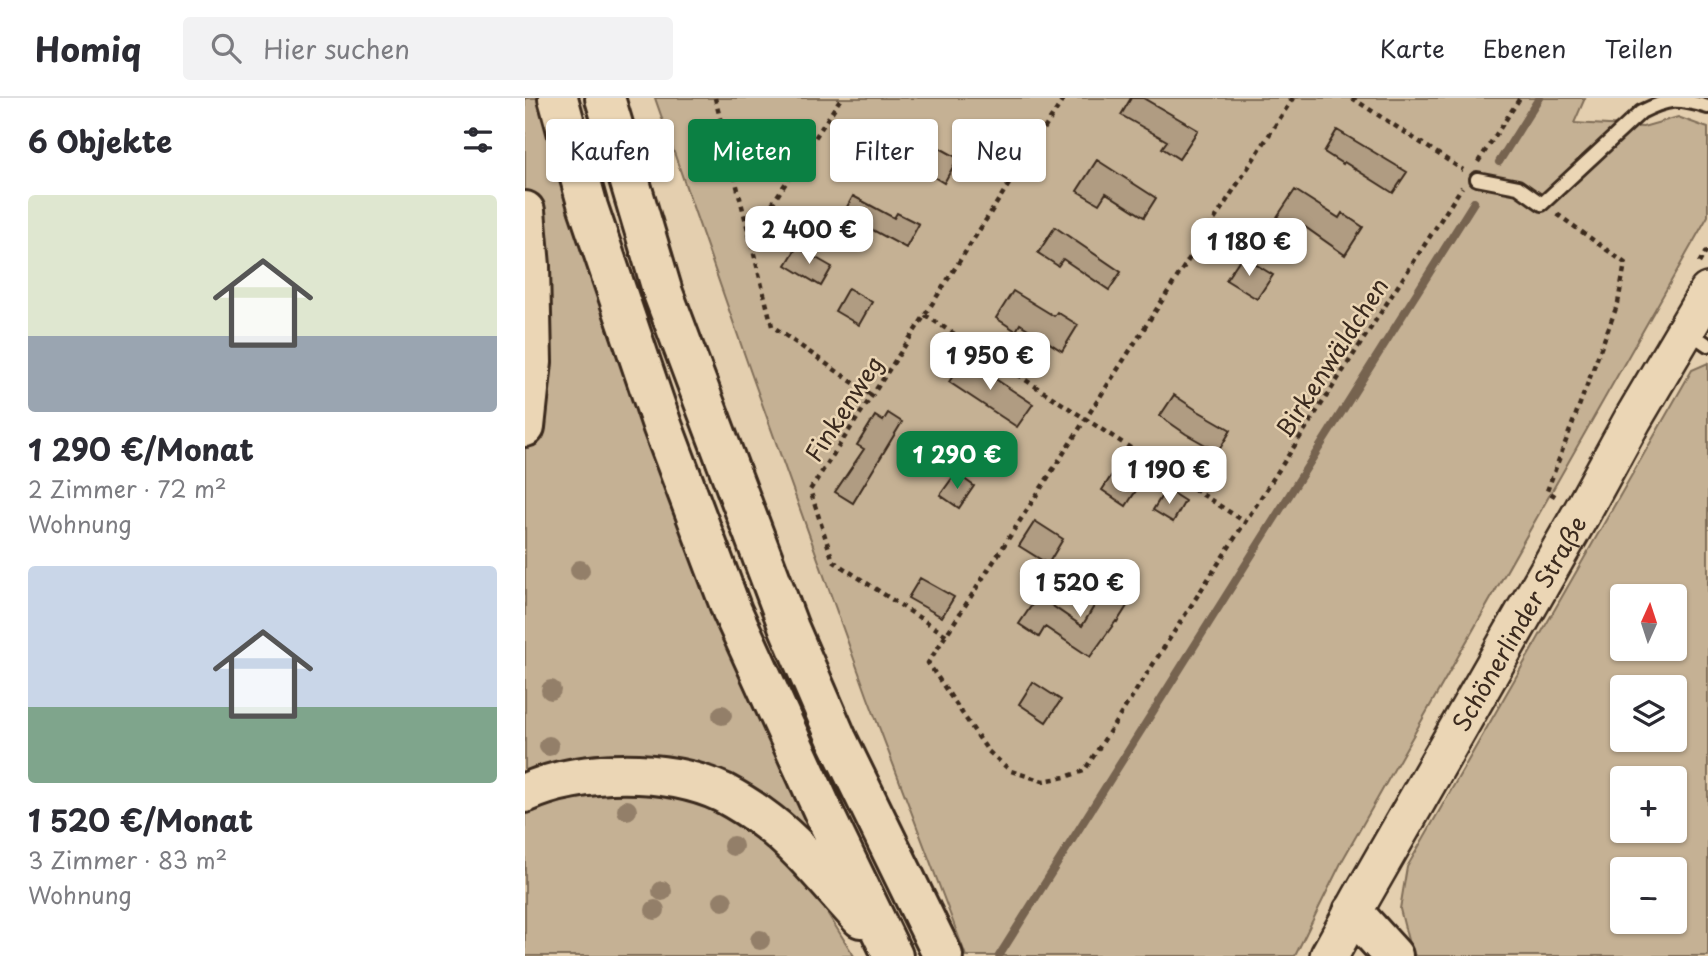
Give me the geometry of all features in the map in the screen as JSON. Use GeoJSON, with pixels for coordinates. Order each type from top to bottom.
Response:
{"type":"FeatureCollection","features":[{"type":"Feature","properties":{"kind":"highway"},"geometry":{"type":"LineString","coordinates":[[558,98],[588,207],[662,425],[733,611],[890,952]]}},
{"type":"Feature","properties":{"kind":"highway"},"geometry":{"type":"LineString","coordinates":[[605,98],[663,293],[789,628],[837,740],[943,956]]}},
{"type":"Feature","properties":{"kind":"highway"},"geometry":{"type":"LineString","coordinates":[[525,211],[530,266],[532,362],[525,427]]}},
{"type":"Feature","properties":{"kind":"highway"},"geometry":{"type":"LineString","coordinates":[[525,793],[572,779],[625,773],[677,779],[721,792],[768,822],[792,843],[890,952]]}},
{"type":"Feature","properties":{"kind":"highway"},"geometry":{"type":"LineString","coordinates":[[1353,912],[1394,956]]}},
{"type":"Feature","properties":{"kind":"main road","name":"Schönerlinder Straße"},"geometry":{"type":"LineString","coordinates":[[1329,956],[1633,419],[1697,337],[1708,292]]}},
{"type":"Feature","properties":{"kind":"lane"},"geometry":{"type":"LineString","coordinates":[[1474,176],[1518,187],[1542,204],[1641,112],[1660,102],[1684,100],[1708,107]]}},
{"type":"Feature","properties":{"kind":"path"},"geometry":{"type":"LineString","coordinates":[[715,98],[772,326],[871,395]]}},
{"type":"Feature","properties":{"kind":"path"},"geometry":{"type":"LineString","coordinates":[[750,238],[841,98]]}},
{"type":"Feature","properties":{"kind":"path","name":"Finkenweg"},"geometry":{"type":"LineString","coordinates":[[946,635],[833,561],[810,489],[1064,98]]}},
{"type":"Feature","properties":{"kind":"path"},"geometry":{"type":"LineString","coordinates":[[946,635],[1293,98]]}},
{"type":"Feature","properties":{"kind":"path"},"geometry":{"type":"LineString","coordinates":[[1352,98],[1474,176]]}},
{"type":"Feature","properties":{"kind":"path","name":"Birkenwäldchen"},"geometry":{"type":"LineString","coordinates":[[946,635],[928,663],[988,751],[1011,771],[1043,780],[1084,771],[1474,176],[1520,98]]}},
{"type":"Feature","properties":{"kind":"path"},"geometry":{"type":"LineString","coordinates":[[1542,204],[1625,263],[1618,303],[1547,491],[1562,501]]}},
{"type":"Feature","properties":{"kind":"path"},"geometry":{"type":"LineString","coordinates":[[925,315],[1245,522]]}},
{"type":"Feature","properties":{"kind":"shaded area"},"geometry":{"type":"Polygon","coordinates":[[[525,98],[540,98],[546,130],[546,182],[563,182],[617,345],[691,548],[824,862],[813,890],[854,956],[525,956],[525,98]]]}},
{"type":"Feature","properties":{"kind":"shaded area"},"geometry":{"type":"Polygon","coordinates":[[[655,98],[1585,98],[1574,123],[1643,127],[1678,117],[1708,128],[1708,216],[1342,861],[1295,956],[966,956],[868,698],[674,152],[674,119],[662,119],[655,98]]]}},
{"type":"Feature","properties":{"kind":"shaded area"},"geometry":{"type":"Polygon","coordinates":[[[1708,363],[1708,956],[1416,956],[1411,952],[1400,909],[1407,867],[1692,370],[1708,363]]]}},
{"type":"Feature","properties":{"kind":"building"},"geometry":{"type":"Polygon","coordinates":[[[1131,98],[1143,98],[1198,130],[1179,159],[1162,148],[1167,141],[1121,115],[1131,98]]]}},
{"type":"Feature","properties":{"kind":"building"},"geometry":{"type":"Polygon","coordinates":[[[1337,130],[1407,172],[1393,193],[1324,152],[1337,130]]]}},
{"type":"Feature","properties":{"kind":"building"},"geometry":{"type":"Polygon","coordinates":[[[938,147],[952,155],[952,169],[944,183],[938,179],[938,147]]]}},
{"type":"Feature","properties":{"kind":"building"},"geometry":{"type":"Polygon","coordinates":[[[1097,160],[1156,198],[1144,217],[1106,193],[1099,204],[1077,191],[1097,160]]]}},
{"type":"Feature","properties":{"kind":"building"},"geometry":{"type":"Polygon","coordinates":[[[1295,190],[1339,218],[1342,213],[1363,227],[1345,255],[1305,227],[1301,233],[1277,217],[1295,190]]]}},
{"type":"Feature","properties":{"kind":"building"},"geometry":{"type":"Polygon","coordinates":[[[853,196],[894,218],[897,213],[919,224],[906,248],[843,214],[853,196]]]}},
{"type":"Feature","properties":{"kind":"building"},"geometry":{"type":"Polygon","coordinates":[[[1055,227],[1121,272],[1109,290],[1063,259],[1058,266],[1038,253],[1055,227]]]}},
{"type":"Feature","properties":{"kind":"building"},"geometry":{"type":"Polygon","coordinates":[[[797,247],[832,267],[821,286],[786,265],[797,247]]]}},
{"type":"Feature","properties":{"kind":"building"},"geometry":{"type":"Polygon","coordinates":[[[1242,256],[1273,275],[1257,299],[1226,280],[1242,256]]]}},
{"type":"Feature","properties":{"kind":"building"},"geometry":{"type":"Polygon","coordinates":[[[848,288],[872,302],[859,325],[835,311],[848,288]]]}},
{"type":"Feature","properties":{"kind":"building"},"geometry":{"type":"Polygon","coordinates":[[[1013,291],[1054,316],[1057,312],[1078,325],[1062,351],[1020,324],[1016,331],[996,318],[1013,291]]]}},
{"type":"Feature","properties":{"kind":"building"},"geometry":{"type":"Polygon","coordinates":[[[966,356],[1033,404],[1017,427],[949,382],[966,356]]]}},
{"type":"Feature","properties":{"kind":"building"},"geometry":{"type":"Polygon","coordinates":[[[1174,395],[1231,430],[1218,452],[1160,416],[1174,395]]]}},
{"type":"Feature","properties":{"kind":"building"},"geometry":{"type":"Polygon","coordinates":[[[888,413],[902,422],[853,503],[835,492],[864,449],[857,445],[875,416],[883,421],[888,413]]]}},
{"type":"Feature","properties":{"kind":"building"},"geometry":{"type":"Polygon","coordinates":[[[1117,467],[1141,483],[1126,506],[1102,490],[1117,467]]]}},
{"type":"Feature","properties":{"kind":"building"},"geometry":{"type":"Polygon","coordinates":[[[956,473],[974,486],[959,508],[940,495],[956,473]]]}},
{"type":"Feature","properties":{"kind":"building"},"geometry":{"type":"Polygon","coordinates":[[[1166,489],[1185,501],[1173,522],[1153,510],[1166,489]]]}},
{"type":"Feature","properties":{"kind":"building"},"geometry":{"type":"Polygon","coordinates":[[[1035,521],[1063,539],[1048,564],[1019,546],[1035,521]]]}},
{"type":"Feature","properties":{"kind":"building"},"geometry":{"type":"Polygon","coordinates":[[[920,578],[954,597],[942,617],[908,598],[920,578]]]}},
{"type":"Feature","properties":{"kind":"building"},"geometry":{"type":"Polygon","coordinates":[[[1110,580],[1134,595],[1090,657],[1045,627],[1039,637],[1019,624],[1038,596],[1082,626],[1110,580]]]}},
{"type":"Feature","properties":{"kind":"building"},"geometry":{"type":"Polygon","coordinates":[[[1033,682],[1061,700],[1046,722],[1019,704],[1033,682]]]}},
{"type":"Feature","properties":{"kind":"waterway"},"geometry":{"type":"LineString","coordinates":[[1499,162],[1539,98]]}},
{"type":"Feature","properties":{"kind":"waterway"},"geometry":{"type":"LineString","coordinates":[[999,956],[1474,202]]}}]}
